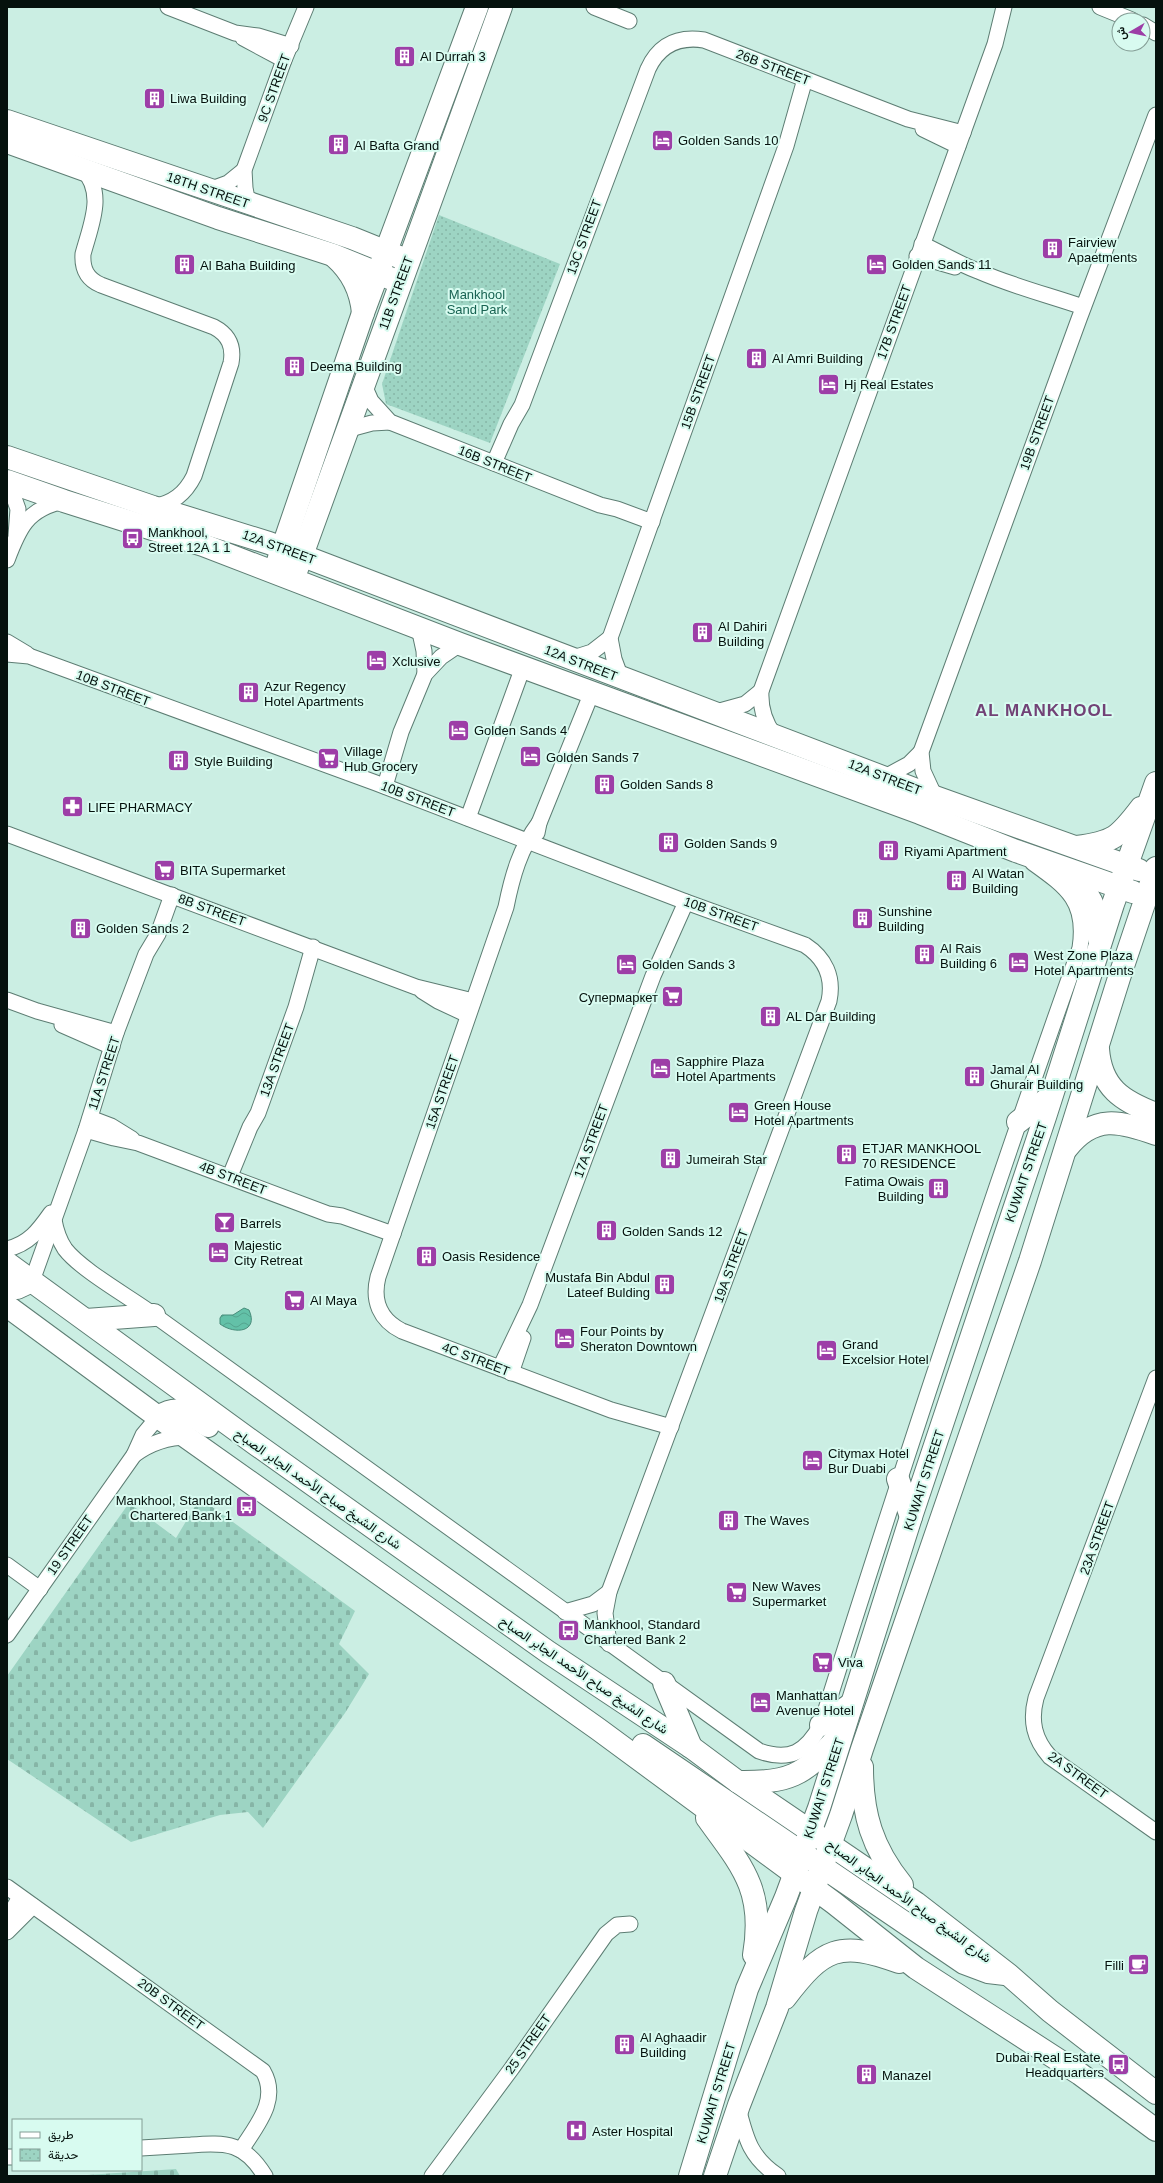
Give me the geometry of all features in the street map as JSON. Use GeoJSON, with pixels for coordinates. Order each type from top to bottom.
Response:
{"type":"FeatureCollection","features":[{"type":"Feature","properties":{"kind":"main road","name":"11B STREET"},"geometry":{"type":"LineString","coordinates":[[283,576],[292,552],[296,511],[363,313],[477,7]]}},
{"type":"Feature","properties":{"kind":"main road","name":"11B STREET"},"geometry":{"type":"LineString","coordinates":[[292,552],[312,528],[363,383],[501,7]]}},
{"type":"Feature","properties":{"kind":"main road","name":"18TH STREET"},"geometry":{"type":"LineString","coordinates":[[7,121],[248,204],[352,238],[408,261]]}},
{"type":"Feature","properties":{"kind":"main road","name":"18TH STREET"},"geometry":{"type":"LineString","coordinates":[[7,142],[81,167],[218,218],[333,255],[400,282]]}},
{"type":"Feature","properties":{"kind":"main road"},"geometry":{"type":"LineString","coordinates":[[352,238],[374,235],[398,221]]}},
{"type":"Feature","properties":{"kind":"main road"},"geometry":{"type":"LineString","coordinates":[[333,255],[354,279],[360,295],[363,313]]}},
{"type":"Feature","properties":{"kind":"main road","name":"12A STREET"},"geometry":{"type":"LineString","coordinates":[[7,457],[153,507],[248,536],[570,659],[716,712],[935,797],[1126,866],[1155,872]]}},
{"type":"Feature","properties":{"kind":"main road","name":"12A STREET"},"geometry":{"type":"LineString","coordinates":[[8,481],[64,501],[203,545],[460,644],[1016,851],[1133,892]]}},
{"type":"Feature","properties":{"kind":"main road"},"geometry":{"type":"LineString","coordinates":[[248,536],[258,535],[276,528],[296,511]]}},
{"type":"Feature","properties":{"kind":"main road"},"geometry":{"type":"LineString","coordinates":[[312,528],[316,547],[328,566]]}},
{"type":"Feature","properties":{"kind":"main road"},"geometry":{"type":"LineString","coordinates":[[1075,847],[1098,844],[1114,838],[1125,828],[1154,788]]}},
{"type":"Feature","properties":{"kind":"main road","name":"KUWAIT STREET"},"geometry":{"type":"LineString","coordinates":[[715,2176],[738,2108],[777,2008],[814,1888],[841,1815],[862,1749],[1030,1261],[1066,1149],[1119,978],[1117,958],[1133,892],[1126,866],[1154,788]]}},
{"type":"Feature","properties":{"kind":"main road"},"geometry":{"type":"LineString","coordinates":[[1063,867],[1093,902],[1097,917],[1099,948]]}},
{"type":"Feature","properties":{"kind":"main road","name":"KUWAIT STREET"},"geometry":{"type":"LineString","coordinates":[[690,2176],[709,2095],[747,1989],[811,1830],[911,1517],[1045,1117],[1099,948],[1133,892],[1155,872]]}},
{"type":"Feature","properties":{"kind":"main road"},"geometry":{"type":"LineString","coordinates":[[1098,1046],[1099,1061],[1104,1075],[1118,1095],[1134,1106],[1156,1114]]}},
{"type":"Feature","properties":{"kind":"main road"},"geometry":{"type":"LineString","coordinates":[[1118,1095],[1102,1095],[1094,1104],[1098,1114],[1116,1122],[1156,1134]]}},
{"type":"Feature","properties":{"kind":"main road"},"geometry":{"type":"LineString","coordinates":[[1018,1122],[1051,1096]]}},
{"type":"Feature","properties":{"kind":"main road"},"geometry":{"type":"LineString","coordinates":[[1030,1261],[1021,1254],[1017,1243],[1047,1142],[1045,1117]]}},
{"type":"Feature","properties":{"kind":"main road"},"geometry":{"type":"LineString","coordinates":[[1066,1149],[1083,1132],[1093,1126],[1116,1122]]}},
{"type":"Feature","properties":{"kind":"main road","name":"شارع الشيخ صباح الأحمد الجابر الصباح"},"geometry":{"type":"LineString","coordinates":[[7,1262],[256,1445],[548,1652],[691,1748],[738,1782],[811,1830],[916,1903],[1009,1975],[1050,2011],[1156,2092]]}},
{"type":"Feature","properties":{"kind":"main road"},"geometry":{"type":"LineString","coordinates":[[7,1287],[17,1288],[32,1281]]}},
{"type":"Feature","properties":{"kind":"main road"},"geometry":{"type":"LineString","coordinates":[[7,1306],[158,1417],[598,1729],[814,1888],[916,1968],[1080,2074],[1156,2130]]}},
{"type":"Feature","properties":{"kind":"main road"},"geometry":{"type":"LineString","coordinates":[[86,1320],[154,1314]]}},
{"type":"Feature","properties":{"kind":"main road"},"geometry":{"type":"LineString","coordinates":[[158,1417],[169,1411],[180,1410],[230,1440],[256,1445]]}},
{"type":"Feature","properties":{"kind":"main road"},"geometry":{"type":"LineString","coordinates":[[898,1479],[911,1517]]}},
{"type":"Feature","properties":{"kind":"main road"},"geometry":{"type":"LineString","coordinates":[[664,1683],[691,1748]]}},
{"type":"Feature","properties":{"kind":"main road"},"geometry":{"type":"LineString","coordinates":[[821,1726],[850,1705]]}},
{"type":"Feature","properties":{"kind":"main road"},"geometry":{"type":"LineString","coordinates":[[598,1729],[627,1738],[651,1750],[964,1963],[988,1972],[1009,1975]]}},
{"type":"Feature","properties":{"kind":"main road"},"geometry":{"type":"LineString","coordinates":[[738,1782],[774,1782],[798,1774],[819,1759],[843,1731]]}},
{"type":"Feature","properties":{"kind":"main road"},"geometry":{"type":"LineString","coordinates":[[862,1749],[863,1793],[874,1841],[887,1866],[916,1903]]}},
{"type":"Feature","properties":{"kind":"main road"},"geometry":{"type":"LineString","coordinates":[[693,1800],[741,1865],[754,1894],[757,1908],[757,1938],[747,1989]]}},
{"type":"Feature","properties":{"kind":"main road"},"geometry":{"type":"LineString","coordinates":[[777,2008],[811,1966],[835,1952],[862,1950],[916,1968]]}},
{"type":"Feature","properties":{"kind":"street"},"geometry":{"type":"LineString","coordinates":[[168,7],[235,33],[284,60]]}},
{"type":"Feature","properties":{"kind":"street","name":"9C STREET"},"geometry":{"type":"LineString","coordinates":[[248,204],[244,170],[284,60],[306,7]]}},
{"type":"Feature","properties":{"kind":"street"},"geometry":{"type":"LineString","coordinates":[[594,7],[629,21]]}},
{"type":"Feature","properties":{"kind":"street","name":"17B STREET"},"geometry":{"type":"LineString","coordinates":[[996,44],[1004,7]]}},
{"type":"Feature","properties":{"kind":"street","name":"17B STREET"},"geometry":{"type":"LineString","coordinates":[[774,735],[764,719],[761,691],[960,139],[996,44],[1015,7]]}},
{"type":"Feature","properties":{"kind":"street"},"geometry":{"type":"LineString","coordinates":[[1100,7],[1112,12]]}},
{"type":"Feature","properties":{"kind":"street"},"geometry":{"type":"LineString","coordinates":[[235,33],[258,36],[290,46]]}},
{"type":"Feature","properties":{"kind":"street","name":"26B STREET"},"geometry":{"type":"LineString","coordinates":[[648,69],[660,50],[675,41],[692,38],[704,40],[908,118],[919,127],[960,139]]}},
{"type":"Feature","properties":{"kind":"street","name":"13C STREET"},"geometry":{"type":"LineString","coordinates":[[500,465],[511,424],[522,405],[648,69]]}},
{"type":"Feature","properties":{"kind":"street","name":"15B STREET"},"geometry":{"type":"LineString","coordinates":[[610,638],[786,146],[799,123],[810,81]]}},
{"type":"Feature","properties":{"kind":"street","name":"19B STREET"},"geometry":{"type":"LineString","coordinates":[[885,777],[902,770],[921,752],[1081,313],[1156,115]]}},
{"type":"Feature","properties":{"kind":"street"},"geometry":{"type":"LineString","coordinates":[[81,167],[92,181],[96,198],[82,262],[88,276],[101,285],[214,327],[222,331],[231,346],[231,363],[194,476],[187,488],[178,497],[170,502],[153,507]]}},
{"type":"Feature","properties":{"kind":"street"},"geometry":{"type":"LineString","coordinates":[[209,190],[228,182],[244,170]]}},
{"type":"Feature","properties":{"kind":"street"},"geometry":{"type":"LineString","coordinates":[[920,250],[947,266],[976,271],[1035,293],[1051,296],[1081,313]]}},
{"type":"Feature","properties":{"kind":"street","name":"16B STREET"},"geometry":{"type":"LineString","coordinates":[[363,383],[371,401],[390,422]]}},
{"type":"Feature","properties":{"kind":"street","name":"16B STREET"},"geometry":{"type":"LineString","coordinates":[[346,430],[372,423],[390,422],[600,505],[615,515],[650,527]]}},
{"type":"Feature","properties":{"kind":"street"},"geometry":{"type":"LineString","coordinates":[[8,481],[18,509],[16,538]]}},
{"type":"Feature","properties":{"kind":"street"},"geometry":{"type":"LineString","coordinates":[[7,560],[16,538],[30,517],[51,504],[64,501]]}},
{"type":"Feature","properties":{"kind":"street"},"geometry":{"type":"LineString","coordinates":[[418,628],[424,651],[425,674]]}},
{"type":"Feature","properties":{"kind":"street"},"geometry":{"type":"LineString","coordinates":[[570,659],[592,652],[610,638],[614,658],[621,678]]}},
{"type":"Feature","properties":{"kind":"street","name":"10B STREET"},"geometry":{"type":"LineString","coordinates":[[7,642],[29,656],[380,785],[682,900],[805,945]]}},
{"type":"Feature","properties":{"kind":"street"},"geometry":{"type":"LineString","coordinates":[[380,785],[391,749],[402,732],[425,674],[441,657],[460,644]]}},
{"type":"Feature","properties":{"kind":"street","name":"10B STREET"},"geometry":{"type":"LineString","coordinates":[[7,654],[29,656]]}},
{"type":"Feature","properties":{"kind":"street"},"geometry":{"type":"LineString","coordinates":[[468,818],[523,667]]}},
{"type":"Feature","properties":{"kind":"street"},"geometry":{"type":"LineString","coordinates":[[716,712],[740,706],[761,691]]}},
{"type":"Feature","properties":{"kind":"street","name":"15A STREET"},"geometry":{"type":"LineString","coordinates":[[378,1277],[506,907],[515,870],[531,842],[592,692]]}},
{"type":"Feature","properties":{"kind":"street","name":"19B STREET"},"geometry":{"type":"LineString","coordinates":[[921,752],[924,776],[935,797]]}},
{"type":"Feature","properties":{"kind":"street","name":"8B STREET"},"geometry":{"type":"LineString","coordinates":[[7,834],[318,949],[471,1008]]}},
{"type":"Feature","properties":{"kind":"street"},"geometry":{"type":"LineString","coordinates":[[54,1220],[60,1240],[72,1256],[609,1644],[760,1751],[770,1755],[781,1756],[799,1752],[813,1740],[821,1726],[898,1479],[1018,1122],[1080,948],[1082,934],[1081,919],[1076,904],[1070,893],[1061,883],[1016,851]]}},
{"type":"Feature","properties":{"kind":"street","name":"11A STREET"},"geometry":{"type":"LineString","coordinates":[[32,1281],[88,1124],[114,1040],[146,954],[158,934],[168,893]]}},
{"type":"Feature","properties":{"kind":"street","name":"17A STREET"},"geometry":{"type":"LineString","coordinates":[[506,1370],[528,1322],[530,1305],[653,976],[658,950],[682,900]]}},
{"type":"Feature","properties":{"kind":"street","name":"19A STREET"},"geometry":{"type":"LineString","coordinates":[[609,1644],[605,1613],[609,1592],[829,1001],[831,984],[826,966],[814,950],[805,945]]}},
{"type":"Feature","properties":{"kind":"street","name":"13A STREET"},"geometry":{"type":"LineString","coordinates":[[234,1178],[256,1130],[258,1113],[318,949]]}},
{"type":"Feature","properties":{"kind":"street"},"geometry":{"type":"LineString","coordinates":[[7,1000],[37,1011],[64,1026],[114,1040]]}},
{"type":"Feature","properties":{"kind":"street","name":"4B STREET"},"geometry":{"type":"LineString","coordinates":[[88,1124],[114,1138],[138,1143],[328,1214],[345,1224],[391,1238]]}},
{"type":"Feature","properties":{"kind":"street","name":"11A STREET"},"geometry":{"type":"LineString","coordinates":[[7,1249],[29,1240],[38,1231],[64,1193]]}},
{"type":"Feature","properties":{"kind":"street","name":"4C STREET"},"geometry":{"type":"LineString","coordinates":[[378,1277],[375,1291],[377,1305],[381,1314],[393,1327],[611,1410],[628,1421],[669,1433]]}},
{"type":"Feature","properties":{"kind":"street","name":"23A STREET"},"geometry":{"type":"LineString","coordinates":[[1036,1698],[1156,1378]]}},
{"type":"Feature","properties":{"kind":"street","name":"19 STREET"},"geometry":{"type":"LineString","coordinates":[[7,1635],[134,1455],[143,1434],[158,1417]]}},
{"type":"Feature","properties":{"kind":"street","name":"19 STREET"},"geometry":{"type":"LineString","coordinates":[[134,1455],[153,1443],[176,1437],[188,1437]]}},
{"type":"Feature","properties":{"kind":"street"},"geometry":{"type":"LineString","coordinates":[[7,1565],[40,1589]]}},
{"type":"Feature","properties":{"kind":"street"},"geometry":{"type":"LineString","coordinates":[[565,1612],[584,1608],[609,1592]]}},
{"type":"Feature","properties":{"kind":"street","name":"2A STREET"},"geometry":{"type":"LineString","coordinates":[[1036,1698],[1033,1717],[1036,1736],[1041,1747],[1050,1757],[1156,1832]]}},
{"type":"Feature","properties":{"kind":"street","name":"20B STREET"},"geometry":{"type":"LineString","coordinates":[[7,1887],[157,1993],[263,2071],[270,2086],[268,2103],[241,2150]]}},
{"type":"Feature","properties":{"kind":"street"},"geometry":{"type":"LineString","coordinates":[[7,1919],[20,1897]]}},
{"type":"Feature","properties":{"kind":"street"},"geometry":{"type":"LineString","coordinates":[[7,1932],[33,1906]]}},
{"type":"Feature","properties":{"kind":"street","name":"25 STREET"},"geometry":{"type":"LineString","coordinates":[[432,2176],[512,2068],[606,1934],[616,1925],[630,1924]]}},
{"type":"Feature","properties":{"kind":"street"},"geometry":{"type":"LineString","coordinates":[[738,2108],[747,2140],[754,2154],[764,2166],[778,2176]]}},
{"type":"Feature","properties":{"kind":"street"},"geometry":{"type":"LineString","coordinates":[[142,2148],[222,2144],[241,2150],[254,2160],[265,2176]]}},
{"type":"Feature","properties":{"kind":"green space","name":"Mankhool Sand Park"},"geometry":{"type":"Polygon","coordinates":[[[439,215],[560,264],[490,443],[386,404],[382,384],[439,215]]]}},
{"type":"Feature","properties":{"kind":"green space"},"geometry":{"type":"Polygon","coordinates":[[[200,1498],[355,1611],[339,1644],[369,1674],[345,1713],[263,1828],[248,1812],[220,1815],[131,1842],[7,1759],[7,1676],[129,1503],[176,1538],[200,1498]]]}},
{"type":"Feature","properties":{"kind":"green space"},"geometry":{"type":"Polygon","coordinates":[[[176,2169],[180,2176],[72,2176],[176,2169]]]}},
{"type":"Feature","properties":{"kind":"water"},"geometry":{"type":"Polygon","coordinates":[[[244,1308],[249,1310],[251,1317],[251,1323],[248,1327],[244,1329],[232,1330],[220,1324],[220,1318],[222,1315],[233,1315],[244,1308]]]}},
{"type":"Feature","properties":{"kind":"place","name":"Al Durrah 3"},"geometry":{"type":"Point","coordinates":[405,56]}},
{"type":"Feature","properties":{"kind":"place","name":"Liwa Building"},"geometry":{"type":"Point","coordinates":[155,98]}},
{"type":"Feature","properties":{"kind":"place","name":"Golden Sands 10"},"geometry":{"type":"Point","coordinates":[662,140]}},
{"type":"Feature","properties":{"kind":"place","name":"Al Bafta Grand"},"geometry":{"type":"Point","coordinates":[339,145]}},
{"type":"Feature","properties":{"kind":"place","name":"Fairview Apaetments"},"geometry":{"type":"Point","coordinates":[1052,249]}},
{"type":"Feature","properties":{"kind":"place","name":"Golden Sands 11"},"geometry":{"type":"Point","coordinates":[877,264]}},
{"type":"Feature","properties":{"kind":"place","name":"Al Baha Building"},"geometry":{"type":"Point","coordinates":[185,265]}},
{"type":"Feature","properties":{"kind":"place","name":"Al Amri Building"},"geometry":{"type":"Point","coordinates":[757,358]}},
{"type":"Feature","properties":{"kind":"place","name":"Deema Building"},"geometry":{"type":"Point","coordinates":[295,366]}},
{"type":"Feature","properties":{"kind":"place","name":"Hj Real Estates"},"geometry":{"type":"Point","coordinates":[828,384]}},
{"type":"Feature","properties":{"kind":"place","name":"Mankhool, Street 12A 1 1"},"geometry":{"type":"Point","coordinates":[132,539]}},
{"type":"Feature","properties":{"kind":"place","name":"Al Dahiri Building"},"geometry":{"type":"Point","coordinates":[702,633]}},
{"type":"Feature","properties":{"kind":"place","name":"Xclusive"},"geometry":{"type":"Point","coordinates":[377,661]}},
{"type":"Feature","properties":{"kind":"place","name":"Azur Regency Hotel Apartments"},"geometry":{"type":"Point","coordinates":[249,693]}},
{"type":"Feature","properties":{"kind":"place","name":"Golden Sands 4"},"geometry":{"type":"Point","coordinates":[459,730]}},
{"type":"Feature","properties":{"kind":"place","name":"Golden Sands 7"},"geometry":{"type":"Point","coordinates":[531,757]}},
{"type":"Feature","properties":{"kind":"place","name":"Village Hub Grocery"},"geometry":{"type":"Point","coordinates":[329,758]}},
{"type":"Feature","properties":{"kind":"place","name":"Style Building"},"geometry":{"type":"Point","coordinates":[179,761]}},
{"type":"Feature","properties":{"kind":"place","name":"Golden Sands 8"},"geometry":{"type":"Point","coordinates":[605,784]}},
{"type":"Feature","properties":{"kind":"place","name":"LIFE PHARMACY"},"geometry":{"type":"Point","coordinates":[72,807]}},
{"type":"Feature","properties":{"kind":"place","name":"Golden Sands 9"},"geometry":{"type":"Point","coordinates":[668,843]}},
{"type":"Feature","properties":{"kind":"place","name":"Riyami Apartment"},"geometry":{"type":"Point","coordinates":[888,851]}},
{"type":"Feature","properties":{"kind":"place","name":"BITA Supermarket"},"geometry":{"type":"Point","coordinates":[165,870]}},
{"type":"Feature","properties":{"kind":"place","name":"Al Watan Building"},"geometry":{"type":"Point","coordinates":[956,880]}},
{"type":"Feature","properties":{"kind":"place","name":"Sunshine Building"},"geometry":{"type":"Point","coordinates":[862,918]}},
{"type":"Feature","properties":{"kind":"place","name":"Golden Sands 2"},"geometry":{"type":"Point","coordinates":[81,928]}},
{"type":"Feature","properties":{"kind":"place","name":"Al Rais Building 6"},"geometry":{"type":"Point","coordinates":[925,955]}},
{"type":"Feature","properties":{"kind":"place","name":"West Zone Plaza Hotel Apartments"},"geometry":{"type":"Point","coordinates":[1019,962]}},
{"type":"Feature","properties":{"kind":"place","name":"Golden Sands 3"},"geometry":{"type":"Point","coordinates":[626,964]}},
{"type":"Feature","properties":{"kind":"place","name":"Супермаркет"},"geometry":{"type":"Point","coordinates":[673,997]}},
{"type":"Feature","properties":{"kind":"place","name":"AL Dar Building"},"geometry":{"type":"Point","coordinates":[771,1016]}},
{"type":"Feature","properties":{"kind":"place","name":"Sapphire Plaza Hotel Apartments"},"geometry":{"type":"Point","coordinates":[661,1068]}},
{"type":"Feature","properties":{"kind":"place","name":"Jamal Al Ghurair Building"},"geometry":{"type":"Point","coordinates":[975,1076]}},
{"type":"Feature","properties":{"kind":"place","name":"Green House Hotel Apartments"},"geometry":{"type":"Point","coordinates":[738,1112]}},
{"type":"Feature","properties":{"kind":"place","name":"ETJAR MANKHOOL 70 RESIDENCE"},"geometry":{"type":"Point","coordinates":[846,1155]}},
{"type":"Feature","properties":{"kind":"place","name":"Jumeirah Star"},"geometry":{"type":"Point","coordinates":[671,1159]}},
{"type":"Feature","properties":{"kind":"place","name":"Fatima Owais Building"},"geometry":{"type":"Point","coordinates":[939,1188]}},
{"type":"Feature","properties":{"kind":"place","name":"Barrels"},"geometry":{"type":"Point","coordinates":[225,1223]}},
{"type":"Feature","properties":{"kind":"place","name":"Golden Sands 12"},"geometry":{"type":"Point","coordinates":[606,1231]}},
{"type":"Feature","properties":{"kind":"place","name":"Majestic City Retreat"},"geometry":{"type":"Point","coordinates":[219,1252]}},
{"type":"Feature","properties":{"kind":"place","name":"Oasis Residence"},"geometry":{"type":"Point","coordinates":[427,1256]}},
{"type":"Feature","properties":{"kind":"place","name":"Mustafa Bin Abdul Lateef Bulding"},"geometry":{"type":"Point","coordinates":[665,1284]}},
{"type":"Feature","properties":{"kind":"place","name":"Al Maya"},"geometry":{"type":"Point","coordinates":[295,1300]}},
{"type":"Feature","properties":{"kind":"place","name":"Four Points by Sheraton Downtown"},"geometry":{"type":"Point","coordinates":[565,1338]}},
{"type":"Feature","properties":{"kind":"place","name":"Grand Excelsior Hotel"},"geometry":{"type":"Point","coordinates":[827,1351]}},
{"type":"Feature","properties":{"kind":"place","name":"Citymax Hotel Bur Duabi"},"geometry":{"type":"Point","coordinates":[813,1460]}},
{"type":"Feature","properties":{"kind":"place","name":"Mankhool, Standard Chartered Bank 1"},"geometry":{"type":"Point","coordinates":[247,1507]}},
{"type":"Feature","properties":{"kind":"place","name":"The Waves"},"geometry":{"type":"Point","coordinates":[728,1520]}},
{"type":"Feature","properties":{"kind":"place","name":"New Waves Supermarket"},"geometry":{"type":"Point","coordinates":[737,1593]}},
{"type":"Feature","properties":{"kind":"place","name":"Mankhool, Standard Chartered Bank 2"},"geometry":{"type":"Point","coordinates":[569,1631]}},
{"type":"Feature","properties":{"kind":"place","name":"Viva"},"geometry":{"type":"Point","coordinates":[822,1662]}},
{"type":"Feature","properties":{"kind":"place","name":"Manhattan Avenue Hotel"},"geometry":{"type":"Point","coordinates":[760,1702]}},
{"type":"Feature","properties":{"kind":"place","name":"Filli"},"geometry":{"type":"Point","coordinates":[1139,1965]}},
{"type":"Feature","properties":{"kind":"place","name":"Al Aghaadir Building"},"geometry":{"type":"Point","coordinates":[624,2044]}},
{"type":"Feature","properties":{"kind":"place","name":"Dubai Real Estate, Headquarters"},"geometry":{"type":"Point","coordinates":[1119,2064]}},
{"type":"Feature","properties":{"kind":"place","name":"Manazel"},"geometry":{"type":"Point","coordinates":[866,2075]}},
{"type":"Feature","properties":{"kind":"place","name":"Aster Hospital"},"geometry":{"type":"Point","coordinates":[576,2131]}},
{"type":"Feature","properties":{"kind":"district","name":"AL MANKHOOL"},"geometry":{"type":"Point","coordinates":[1044,710]}}]}
